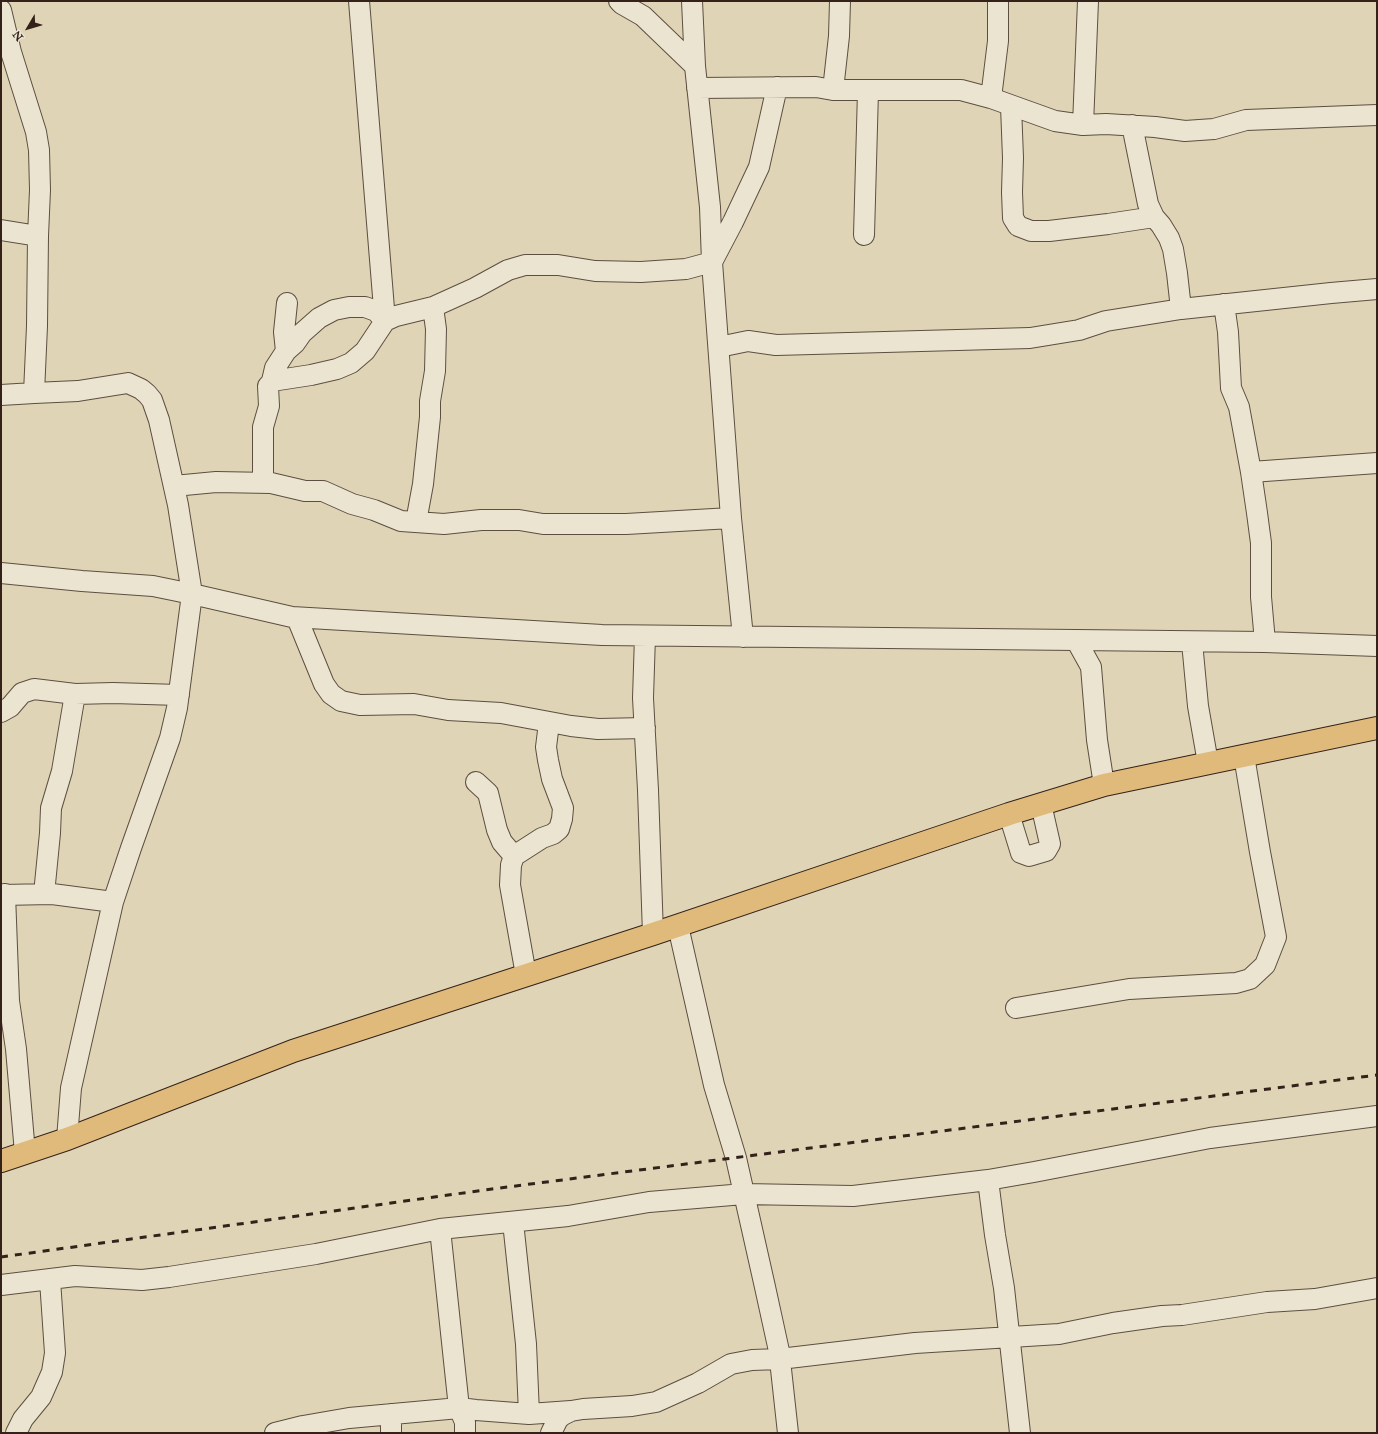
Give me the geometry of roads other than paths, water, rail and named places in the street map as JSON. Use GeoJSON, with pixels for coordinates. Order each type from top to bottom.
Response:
{"type":"FeatureCollection","features":[{"type":"Feature","properties":{"kind":"main road"},"geometry":{"type":"LineString","coordinates":[[1,1161],[67,1139],[293,1051],[678,926],[1009,814],[1104,785],[1377,728]]}},
{"type":"Feature","properties":{"kind":"street"},"geometry":{"type":"LineString","coordinates":[[359,1],[385,321]]}},
{"type":"Feature","properties":{"kind":"street"},"geometry":{"type":"LineString","coordinates":[[619,1],[643,16],[695,66]]}},
{"type":"Feature","properties":{"kind":"street"},"geometry":{"type":"LineString","coordinates":[[692,1],[695,66],[710,207],[712,262],[730,518],[743,637]]}},
{"type":"Feature","properties":{"kind":"street"},"geometry":{"type":"LineString","coordinates":[[833,90],[839,36],[840,1]]}},
{"type":"Feature","properties":{"kind":"street"},"geometry":{"type":"LineString","coordinates":[[992,98],[998,41],[998,1]]}},
{"type":"Feature","properties":{"kind":"street"},"geometry":{"type":"LineString","coordinates":[[1083,125],[1088,1]]}},
{"type":"Feature","properties":{"kind":"street"},"geometry":{"type":"LineString","coordinates":[[1,10],[8,64],[36,132],[39,150],[40,190],[34,392]]}},
{"type":"Feature","properties":{"kind":"street"},"geometry":{"type":"LineString","coordinates":[[272,381],[311,375],[337,369],[351,363],[365,351],[385,321],[396,316],[433,308],[508,270],[525,265],[558,265],[595,270],[641,272],[686,268],[712,262],[759,167],[777,87]]}},
{"type":"Feature","properties":{"kind":"street"},"geometry":{"type":"LineString","coordinates":[[697,88],[816,87],[833,90],[868,91],[961,90],[992,98],[1054,121],[1083,125],[1106,124],[1185,131],[1214,129],[1246,120],[1377,115]]}},
{"type":"Feature","properties":{"kind":"street"},"geometry":{"type":"LineString","coordinates":[[864,235],[868,91]]}},
{"type":"Feature","properties":{"kind":"street"},"geometry":{"type":"LineString","coordinates":[[1011,106],[1013,218],[1018,226],[1031,231],[1048,231],[1154,217]]}},
{"type":"Feature","properties":{"kind":"street"},"geometry":{"type":"LineString","coordinates":[[1132,126],[1148,204],[1154,217],[1169,238],[1173,249],[1181,309]]}},
{"type":"Feature","properties":{"kind":"street"},"geometry":{"type":"LineString","coordinates":[[1,230],[38,236]]}},
{"type":"Feature","properties":{"kind":"street"},"geometry":{"type":"LineString","coordinates":[[719,347],[748,341],[776,345],[1030,338],[1079,330],[1106,321],[1181,309],[1377,289]]}},
{"type":"Feature","properties":{"kind":"street"},"geometry":{"type":"LineString","coordinates":[[286,351],[284,332],[288,303]]}},
{"type":"Feature","properties":{"kind":"street"},"geometry":{"type":"LineString","coordinates":[[1224,304],[1228,332],[1231,388],[1239,407],[1251,472],[1261,543],[1261,597],[1265,642]]}},
{"type":"Feature","properties":{"kind":"street"},"geometry":{"type":"LineString","coordinates":[[263,483],[263,427],[268,406],[268,386],[272,381],[275,368],[286,351],[295,343],[302,332],[319,318],[334,310],[349,307],[366,307],[376,311],[385,321]]}},
{"type":"Feature","properties":{"kind":"street"},"geometry":{"type":"LineString","coordinates":[[416,522],[423,484],[430,401],[435,371],[436,329],[433,308]]}},
{"type":"Feature","properties":{"kind":"street"},"geometry":{"type":"LineString","coordinates":[[1,395],[34,392],[78,392],[128,383],[141,389],[152,400],[159,420],[178,505],[192,594],[179,695],[170,738],[130,848],[113,902],[71,1088],[67,1139]]}},
{"type":"Feature","properties":{"kind":"street"},"geometry":{"type":"LineString","coordinates":[[1251,472],[1377,462]]}},
{"type":"Feature","properties":{"kind":"street"},"geometry":{"type":"LineString","coordinates":[[174,486],[216,482],[271,483],[305,491],[323,491],[352,504],[374,510],[401,521],[444,524],[481,520],[519,520],[543,524],[626,524],[730,518]]}},
{"type":"Feature","properties":{"kind":"street"},"geometry":{"type":"LineString","coordinates":[[1,573],[153,586],[297,618],[587,634],[645,636],[1265,642],[1377,646]]}},
{"type":"Feature","properties":{"kind":"street"},"geometry":{"type":"LineString","coordinates":[[297,618],[324,684],[331,694],[342,701],[360,705],[414,704],[448,710],[501,714],[598,729],[645,728]]}},
{"type":"Feature","properties":{"kind":"street"},"geometry":{"type":"LineString","coordinates":[[645,636],[643,677],[649,798],[653,934]]}},
{"type":"Feature","properties":{"kind":"street"},"geometry":{"type":"LineString","coordinates":[[1076,640],[1091,667],[1097,740],[1104,785]]}},
{"type":"Feature","properties":{"kind":"street"},"geometry":{"type":"LineString","coordinates":[[1192,642],[1198,706],[1208,763]]}},
{"type":"Feature","properties":{"kind":"street"},"geometry":{"type":"LineString","coordinates":[[1,712],[10,707],[22,694],[34,689],[74,694],[113,693],[179,695]]}},
{"type":"Feature","properties":{"kind":"street"},"geometry":{"type":"LineString","coordinates":[[44,894],[51,808],[62,771],[74,694]]}},
{"type":"Feature","properties":{"kind":"street"},"geometry":{"type":"LineString","coordinates":[[526,975],[510,886],[511,865],[514,856],[542,838],[553,834],[559,828],[562,819],[563,808],[552,779],[546,747],[549,722]]}},
{"type":"Feature","properties":{"kind":"street"},"geometry":{"type":"LineString","coordinates":[[1016,1008],[1129,989],[1236,983],[1250,979],[1265,965],[1276,937],[1244,756]]}},
{"type":"Feature","properties":{"kind":"street"},"geometry":{"type":"LineString","coordinates":[[476,782],[488,793],[502,842],[514,856]]}},
{"type":"Feature","properties":{"kind":"street"},"geometry":{"type":"LineString","coordinates":[[1009,814],[1021,853],[1029,856],[1046,851],[1050,844],[1041,804]]}},
{"type":"Feature","properties":{"kind":"street"},"geometry":{"type":"LineString","coordinates":[[25,1152],[16,1049],[9,1001],[3,895],[44,894],[113,902]]}},
{"type":"Feature","properties":{"kind":"street"},"geometry":{"type":"LineString","coordinates":[[678,926],[714,1085],[736,1158],[766,1287],[780,1359],[788,1433]]}},
{"type":"Feature","properties":{"kind":"street"},"geometry":{"type":"LineString","coordinates":[[1,1285],[75,1276],[142,1280],[176,1276],[316,1254],[440,1229],[568,1216],[649,1202],[744,1194],[853,1196],[988,1180],[1210,1138],[1377,1116]]}},
{"type":"Feature","properties":{"kind":"street"},"geometry":{"type":"LineString","coordinates":[[988,1180],[1010,1337],[1020,1433]]}},
{"type":"Feature","properties":{"kind":"street"},"geometry":{"type":"LineString","coordinates":[[513,1222],[526,1344],[529,1414]]}},
{"type":"Feature","properties":{"kind":"street"},"geometry":{"type":"LineString","coordinates":[[440,1229],[459,1408],[464,1422],[465,1433]]}},
{"type":"Feature","properties":{"kind":"street"},"geometry":{"type":"LineString","coordinates":[[16,1433],[23,1419],[41,1397],[52,1372],[55,1352],[50,1280]]}},
{"type":"Feature","properties":{"kind":"street"},"geometry":{"type":"LineString","coordinates":[[275,1433],[349,1418],[391,1423],[459,1408],[529,1414],[632,1406],[656,1402],[698,1383],[731,1364],[752,1360],[780,1359],[915,1342],[947,1342],[1059,1334],[1113,1323],[1182,1315],[1267,1302],[1315,1298],[1377,1288]]}},
{"type":"Feature","properties":{"kind":"street"},"geometry":{"type":"LineString","coordinates":[[551,1433],[558,1419],[571,1411]]}},
{"type":"Feature","properties":{"kind":"railway"},"geometry":{"type":"LineString","coordinates":[[1,1257],[492,1189],[1377,1075]]}}]}
